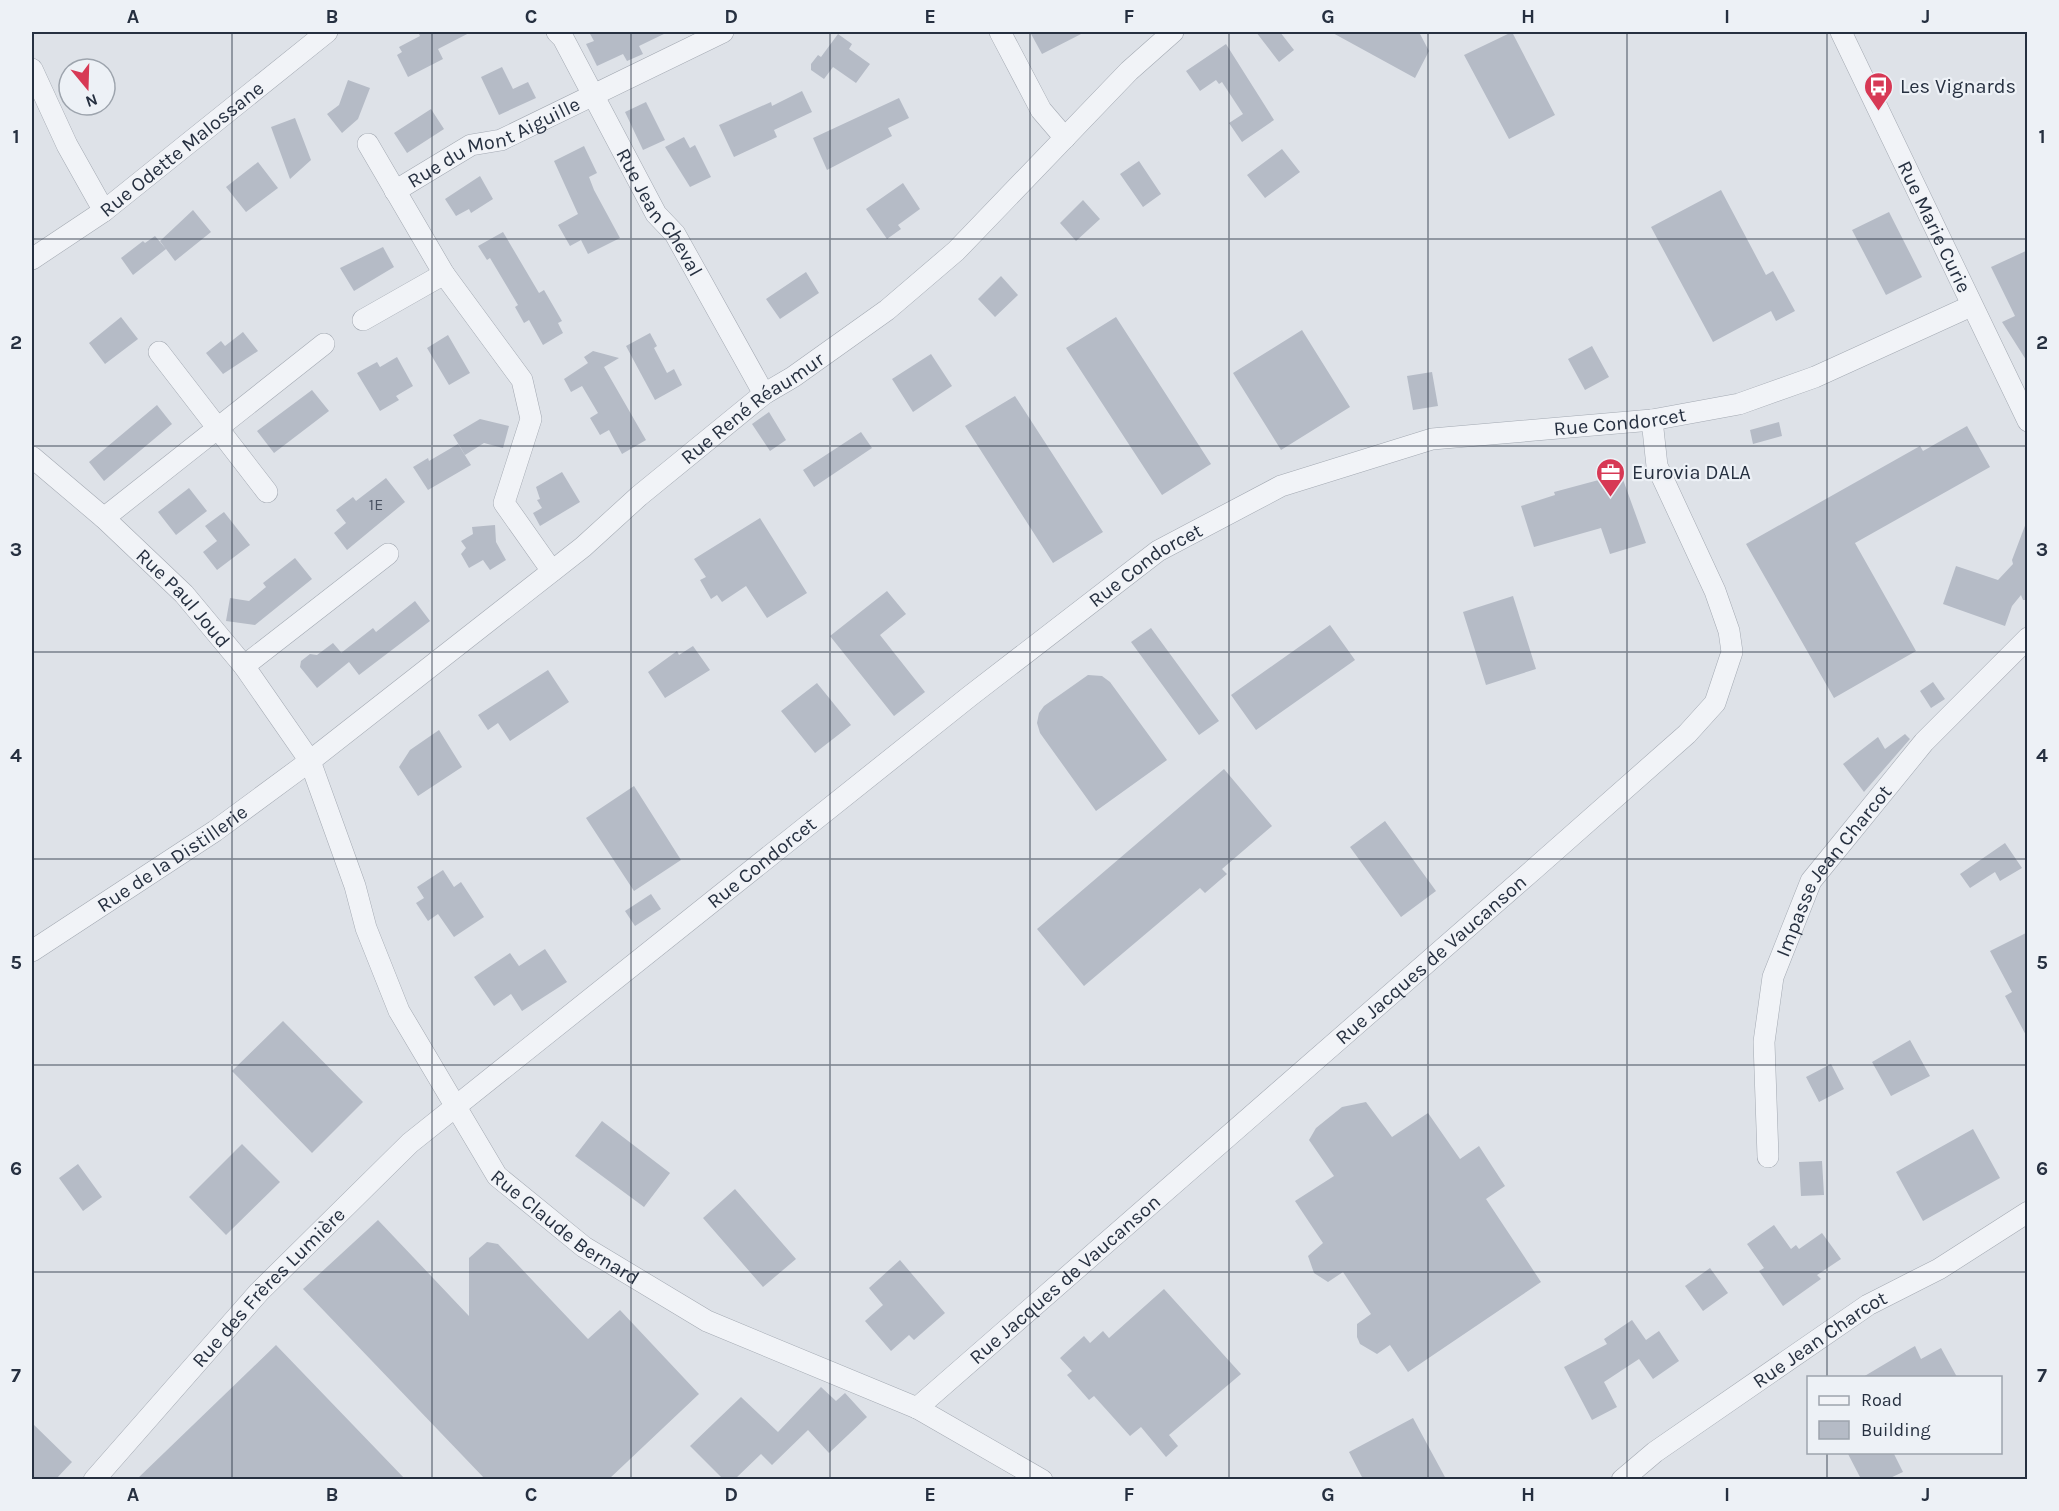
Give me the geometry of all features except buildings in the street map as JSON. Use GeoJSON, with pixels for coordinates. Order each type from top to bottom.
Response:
{"type":"FeatureCollection","features":[{"type":"Feature","properties":{"kind":"street","name":"Rue Odette Malossane"},"geometry":{"type":"LineString","coordinates":[[32,259],[104,211],[327,32]]}},
{"type":"Feature","properties":{"kind":"street","name":"Rue Jean Cheval"},"geometry":{"type":"LineString","coordinates":[[557,32],[593,94],[656,214],[675,234],[764,394]]}},
{"type":"Feature","properties":{"kind":"street","name":"Rue du Mont Aiguille"},"geometry":{"type":"LineString","coordinates":[[395,191],[471,145],[501,140],[723,32]]}},
{"type":"Feature","properties":{"kind":"street"},"geometry":{"type":"LineString","coordinates":[[1000,32],[1041,110],[1065,138]]}},
{"type":"Feature","properties":{"kind":"street","name":"Rue René Réaumur"},"geometry":{"type":"LineString","coordinates":[[310,761],[552,571],[764,394],[793,377],[887,310],[956,251],[1129,71],[1173,32]]}},
{"type":"Feature","properties":{"kind":"street","name":"Rue Marie Curie"},"geometry":{"type":"LineString","coordinates":[[1841,32],[2028,421]]}},
{"type":"Feature","properties":{"kind":"street"},"geometry":{"type":"LineString","coordinates":[[32,69],[68,145],[104,211]]}},
{"type":"Feature","properties":{"kind":"street","name":"Rue du Mont Aiguille"},"geometry":{"type":"LineString","coordinates":[[368,144],[444,274],[522,380],[531,418],[504,503],[552,571]]}},
{"type":"Feature","properties":{"kind":"street"},"geometry":{"type":"LineString","coordinates":[[363,320],[444,274]]}},
{"type":"Feature","properties":{"kind":"street","name":"Rue Condorcet"},"geometry":{"type":"LineString","coordinates":[[455,1108],[970,696],[1158,551],[1281,486],[1431,439],[1652,420],[1739,404],[1815,376],[1971,306]]}},
{"type":"Feature","properties":{"kind":"street"},"geometry":{"type":"LineString","coordinates":[[104,518],[324,344]]}},
{"type":"Feature","properties":{"kind":"street"},"geometry":{"type":"LineString","coordinates":[[159,352],[267,492]]}},
{"type":"Feature","properties":{"kind":"street","name":"Rue Jacques de Vaucanson"},"geometry":{"type":"LineString","coordinates":[[917,1408],[1687,734],[1715,703],[1732,652],[1729,631],[1715,591],[1657,466],[1652,420]]}},
{"type":"Feature","properties":{"kind":"street","name":"Rue Paul Joud"},"geometry":{"type":"LineString","coordinates":[[32,457],[104,518],[184,594],[244,666],[310,761]]}},
{"type":"Feature","properties":{"kind":"street"},"geometry":{"type":"LineString","coordinates":[[244,666],[388,555]]}},
{"type":"Feature","properties":{"kind":"street","name":"Impasse Jean Charcot"},"geometry":{"type":"LineString","coordinates":[[1768,1157],[1764,1042],[1773,977],[1811,881],[1924,742],[2028,638]]}},
{"type":"Feature","properties":{"kind":"street","name":"Rue Claude Bernard"},"geometry":{"type":"LineString","coordinates":[[310,761],[337,833],[366,928],[399,1011],[497,1176],[584,1247],[707,1321],[917,1408],[1042,1479]]}},
{"type":"Feature","properties":{"kind":"street","name":"Rue de la Distillerie"},"geometry":{"type":"LineString","coordinates":[[32,951],[215,831],[310,761]]}},
{"type":"Feature","properties":{"kind":"street","name":"Rue des Frères Lumière"},"geometry":{"type":"LineString","coordinates":[[94,1479],[259,1292],[410,1143],[455,1108]]}},
{"type":"Feature","properties":{"kind":"street","name":"Rue Jean Charcot"},"geometry":{"type":"LineString","coordinates":[[1622,1479],[1692,1425],[1868,1305],[1939,1269],[2028,1212]]}},
{"type":"Feature","properties":{"kind":"place","name":"Les Vignards"},"geometry":{"type":"Point","coordinates":[1879,112]}},
{"type":"Feature","properties":{"kind":"place","name":"Eurovia DALA"},"geometry":{"type":"Point","coordinates":[1611,498]}}]}
